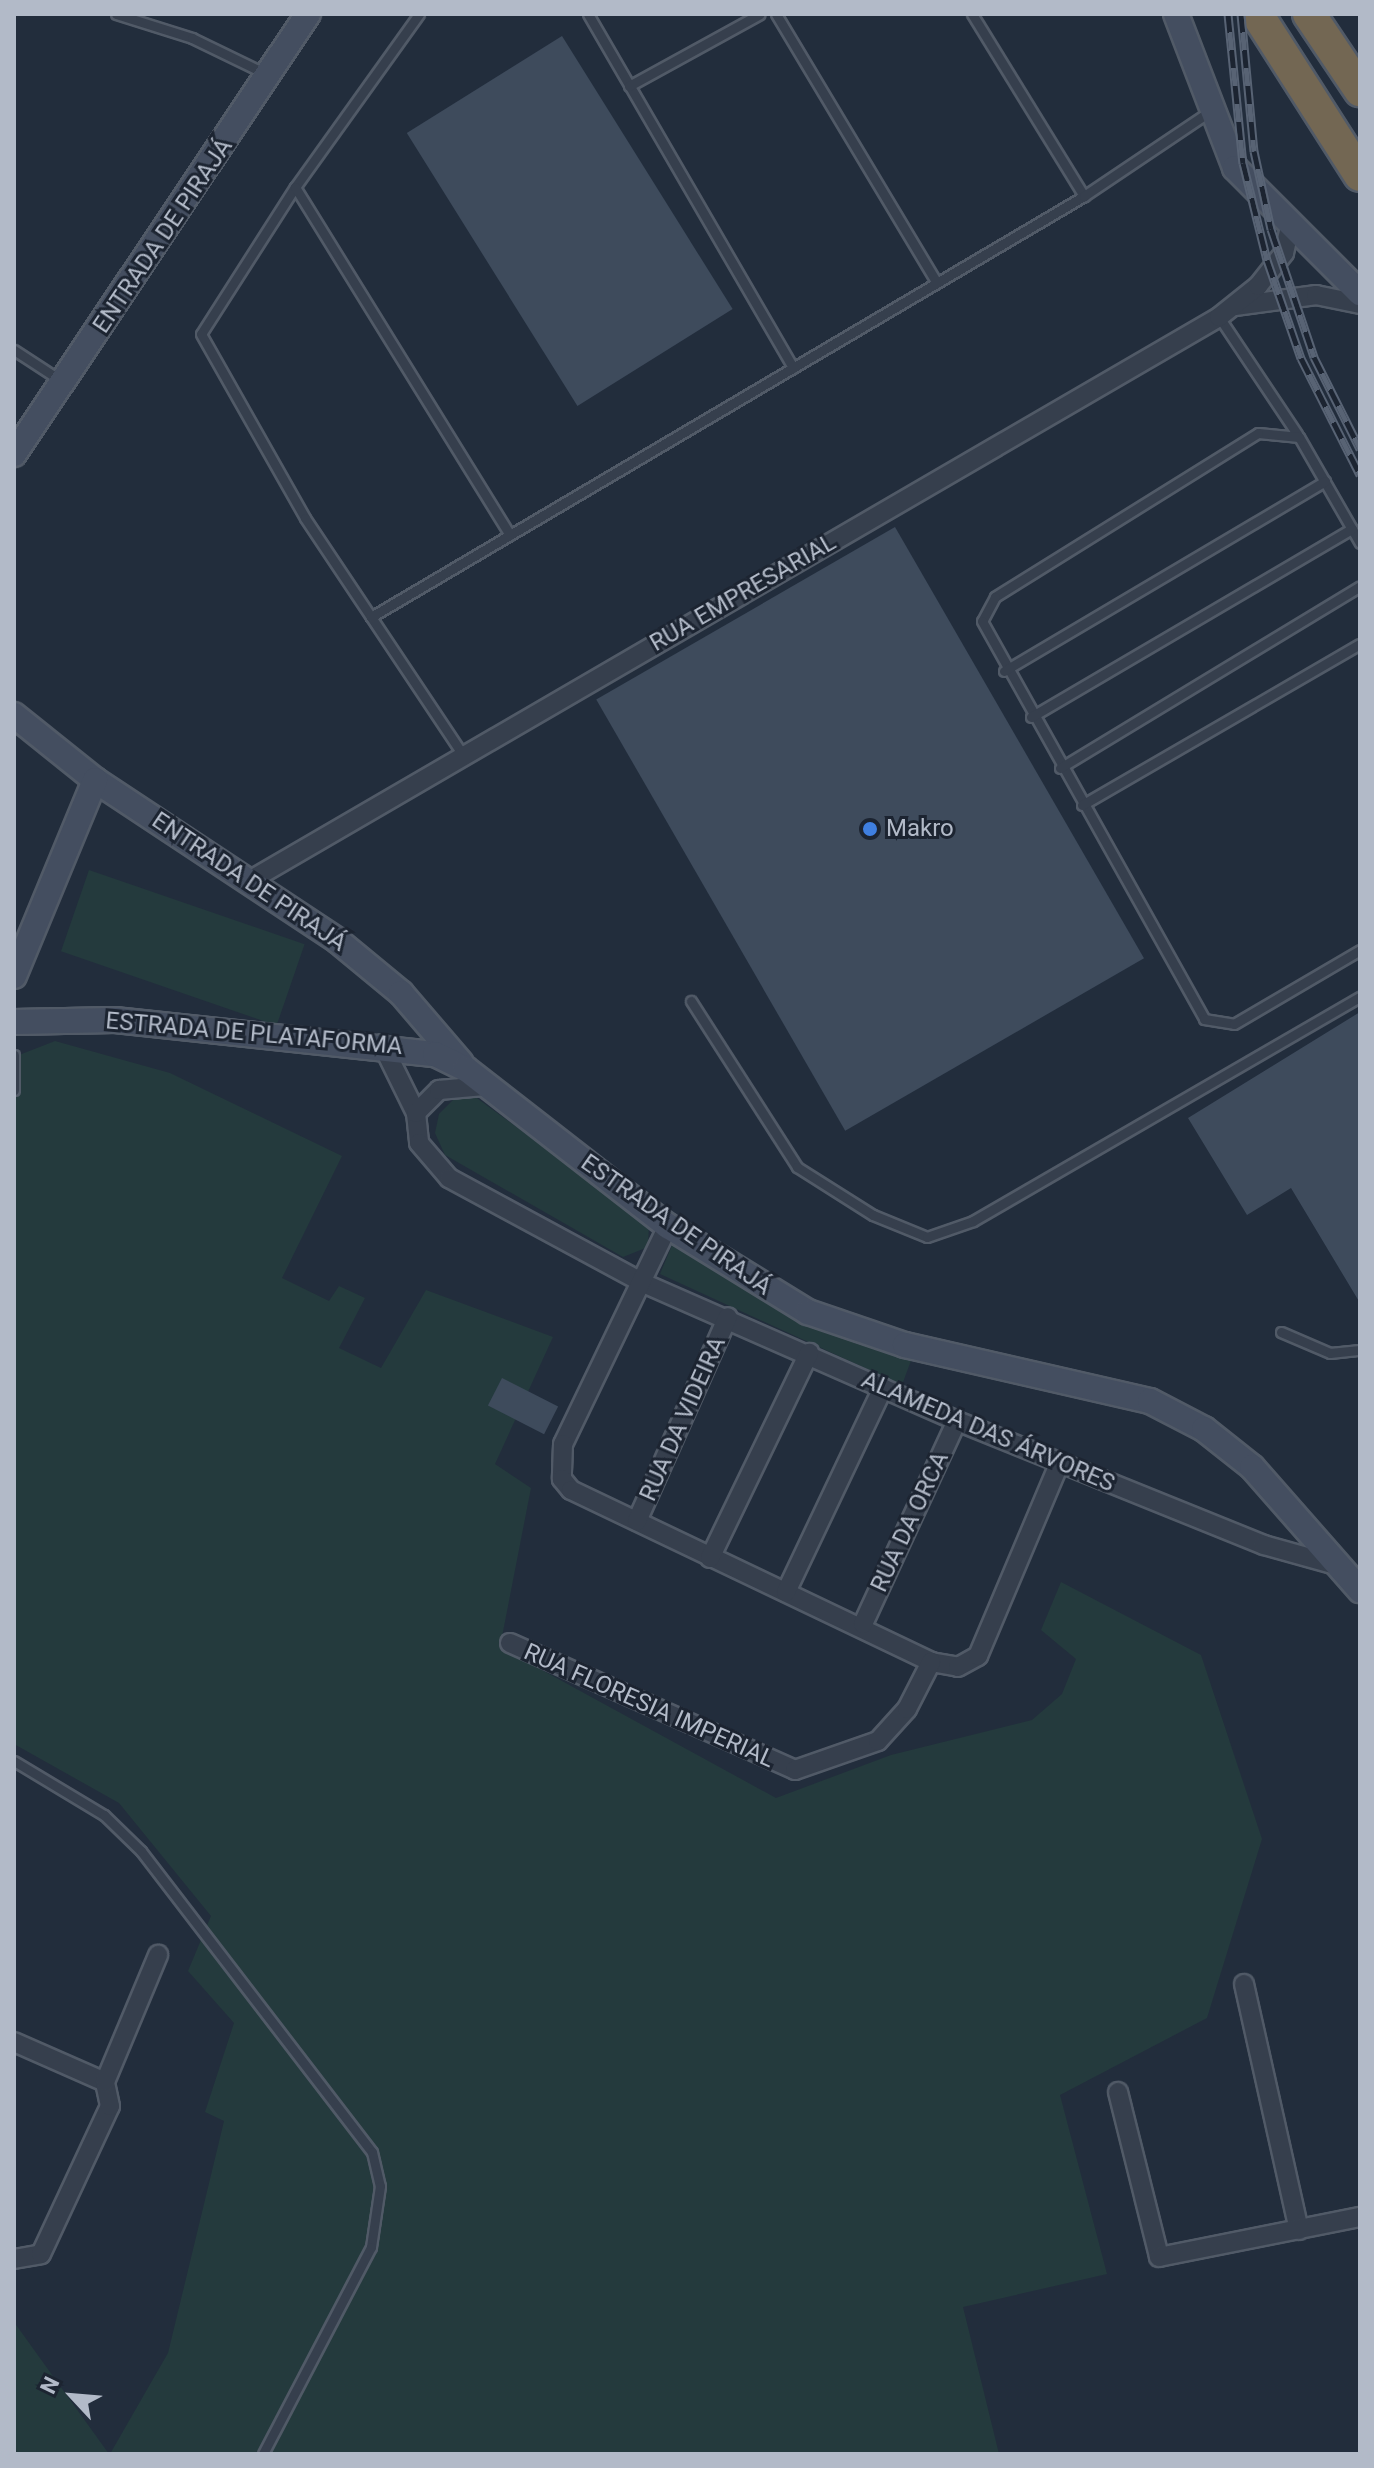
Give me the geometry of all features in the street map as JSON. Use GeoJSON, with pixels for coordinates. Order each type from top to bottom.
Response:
{"type":"FeatureCollection","features":[{"type":"Feature","properties":{"kind":"highway"},"geometry":{"type":"LineString","coordinates":[[1257,14],[1360,175]]}},
{"type":"Feature","properties":{"kind":"highway"},"geometry":{"type":"LineString","coordinates":[[1309,14],[1360,90]]}},
{"type":"Feature","properties":{"kind":"main road","name":"ENTRADA DE PIRAJÁ"},"geometry":{"type":"LineString","coordinates":[[14,454],[308,14]]}},
{"type":"Feature","properties":{"kind":"main road"},"geometry":{"type":"LineString","coordinates":[[1176,14],[1209,112],[1235,168],[1290,227],[1360,293]]}},
{"type":"Feature","properties":{"kind":"main road","name":"ENTRADA DE PIRAJÁ"},"geometry":{"type":"LineString","coordinates":[[14,715],[95,780],[251,880],[374,969],[466,1069]]}},
{"type":"Feature","properties":{"kind":"main road"},"geometry":{"type":"LineString","coordinates":[[14,976],[95,780]]}},
{"type":"Feature","properties":{"kind":"main road","name":"ESTRADA DE PLATAFORMA"},"geometry":{"type":"LineString","coordinates":[[14,1022],[115,1020],[382,1044],[430,1052],[466,1069],[484,1086]]}},
{"type":"Feature","properties":{"kind":"main road","name":"ESTRADA DE PIRAJÁ"},"geometry":{"type":"LineString","coordinates":[[484,1086],[668,1226],[761,1288],[860,1333],[1116,1392],[1176,1413],[1229,1446],[1360,1590]]}},
{"type":"Feature","properties":{"kind":"street","name":"RUA EMPRESARIAL"},"geometry":{"type":"LineString","coordinates":[[251,880],[1219,317],[1235,306],[1284,253],[1290,227]]}},
{"type":"Feature","properties":{"kind":"street","name":"RUA EMPRESARIAL"},"geometry":{"type":"LineString","coordinates":[[1235,306],[1316,295],[1360,304]]}},
{"type":"Feature","properties":{"kind":"street","name":"ALAMEDA DAS ÁRVORES"},"geometry":{"type":"LineString","coordinates":[[382,1044],[416,1113],[423,1152],[449,1178],[643,1283],[728,1317],[957,1421],[1264,1545],[1339,1566]]}},
{"type":"Feature","properties":{"kind":"street"},"geometry":{"type":"LineString","coordinates":[[416,1113],[439,1090],[484,1086]]}},
{"type":"Feature","properties":{"kind":"street"},"geometry":{"type":"LineString","coordinates":[[668,1226],[561,1462],[571,1490],[710,1558],[863,1624],[931,1662],[966,1667],[978,1656],[1059,1464]]}},
{"type":"Feature","properties":{"kind":"street","name":"RUA DA VIDEIRA"},"geometry":{"type":"LineString","coordinates":[[637,1521],[728,1317]]}},
{"type":"Feature","properties":{"kind":"street"},"geometry":{"type":"LineString","coordinates":[[710,1558],[809,1353]]}},
{"type":"Feature","properties":{"kind":"street"},"geometry":{"type":"LineString","coordinates":[[786,1592],[883,1388]]}},
{"type":"Feature","properties":{"kind":"street","name":"RUA DA ORCA"},"geometry":{"type":"LineString","coordinates":[[863,1624],[957,1421]]}},
{"type":"Feature","properties":{"kind":"street","name":"RUA FLORESIA IMPERIAL"},"geometry":{"type":"LineString","coordinates":[[510,1643],[795,1770],[878,1741],[907,1709],[931,1662]]}},
{"type":"Feature","properties":{"kind":"street"},"geometry":{"type":"LineString","coordinates":[[14,2259],[41,2254],[110,2106],[105,2082],[158,1955]]}},
{"type":"Feature","properties":{"kind":"street"},"geometry":{"type":"LineString","coordinates":[[1244,1984],[1299,2230]]}},
{"type":"Feature","properties":{"kind":"street"},"geometry":{"type":"LineString","coordinates":[[14,2042],[105,2082]]}},
{"type":"Feature","properties":{"kind":"street"},"geometry":{"type":"LineString","coordinates":[[1118,2092],[1159,2257],[1360,2217]]}},
{"type":"Feature","properties":{"kind":"lane"},"geometry":{"type":"LineString","coordinates":[[116,14],[192,38],[269,76]]}},
{"type":"Feature","properties":{"kind":"lane"},"geometry":{"type":"LineString","coordinates":[[419,14],[205,318],[203,349],[371,617],[464,756]]}},
{"type":"Feature","properties":{"kind":"lane"},"geometry":{"type":"LineString","coordinates":[[588,14],[793,368]]}},
{"type":"Feature","properties":{"kind":"lane"},"geometry":{"type":"LineString","coordinates":[[629,86],[760,14]]}},
{"type":"Feature","properties":{"kind":"lane"},"geometry":{"type":"LineString","coordinates":[[776,14],[937,283]]}},
{"type":"Feature","properties":{"kind":"lane"},"geometry":{"type":"LineString","coordinates":[[972,14],[1084,196]]}},
{"type":"Feature","properties":{"kind":"lane"},"geometry":{"type":"LineString","coordinates":[[371,617],[1084,196],[1209,112]]}},
{"type":"Feature","properties":{"kind":"lane"},"geometry":{"type":"LineString","coordinates":[[295,187],[510,535]]}},
{"type":"Feature","properties":{"kind":"lane"},"geometry":{"type":"LineString","coordinates":[[1219,317],[1299,437],[1360,543]]}},
{"type":"Feature","properties":{"kind":"lane"},"geometry":{"type":"LineString","coordinates":[[14,350],[63,382]]}},
{"type":"Feature","properties":{"kind":"lane"},"geometry":{"type":"LineString","coordinates":[[1299,437],[1258,433],[995,597],[982,621],[1004,671],[1212,1026],[1234,1024],[1360,950]]}},
{"type":"Feature","properties":{"kind":"lane"},"geometry":{"type":"LineString","coordinates":[[1004,671],[1325,481]]}},
{"type":"Feature","properties":{"kind":"lane"},"geometry":{"type":"LineString","coordinates":[[1031,717],[1352,529]]}},
{"type":"Feature","properties":{"kind":"lane"},"geometry":{"type":"LineString","coordinates":[[1060,768],[1360,586]]}},
{"type":"Feature","properties":{"kind":"lane"},"geometry":{"type":"LineString","coordinates":[[1082,805],[1360,644]]}},
{"type":"Feature","properties":{"kind":"lane"},"geometry":{"type":"LineString","coordinates":[[691,1001],[797,1167],[873,1215],[927,1237],[973,1221],[1360,997]]}},
{"type":"Feature","properties":{"kind":"lane"},"geometry":{"type":"LineString","coordinates":[[14,1055],[14,1090]]}},
{"type":"Feature","properties":{"kind":"lane"},"geometry":{"type":"LineString","coordinates":[[1281,1332],[1330,1353],[1360,1350]]}},
{"type":"Feature","properties":{"kind":"lane"},"geometry":{"type":"LineString","coordinates":[[14,1761],[104,1815],[141,1851],[372,2152],[380,2186],[371,2247],[263,2454]]}},
{"type":"Feature","properties":{"kind":"green space"},"geometry":{"type":"Polygon","coordinates":[[[89,870],[305,944],[277,1026],[61,951],[89,870]]]}},
{"type":"Feature","properties":{"kind":"green space"},"geometry":{"type":"Polygon","coordinates":[[[55,1041],[170,1073],[342,1156],[282,1278],[329,1301],[339,1286],[365,1298],[339,1348],[381,1368],[426,1290],[553,1337],[495,1464],[531,1488],[500,1647],[776,1798],[891,1755],[1032,1720],[1062,1694],[1076,1659],[1041,1630],[1061,1582],[1201,1655],[1262,1839],[1207,2018],[1060,2095],[1107,2274],[963,2307],[999,2454],[110,2454],[168,2353],[224,2121],[205,2112],[234,2023],[188,1971],[211,1916],[119,1803],[14,1744],[14,1057],[55,1041]]]}},
{"type":"Feature","properties":{"kind":"green space"},"geometry":{"type":"Polygon","coordinates":[[[474,1096],[649,1223],[648,1247],[623,1257],[445,1155],[435,1133],[439,1114],[454,1099],[474,1096]]]}},
{"type":"Feature","properties":{"kind":"green space"},"geometry":{"type":"Polygon","coordinates":[[[673,1243],[801,1321],[912,1358],[902,1385],[660,1274],[673,1243]]]}},
{"type":"Feature","properties":{"kind":"green space"},"geometry":{"type":"Polygon","coordinates":[[[14,2322],[109,2454],[14,2454],[14,2322]]]}},
{"type":"Feature","properties":{"kind":"building"},"geometry":{"type":"Polygon","coordinates":[[[562,36],[733,309],[577,406],[407,133],[562,36]]]}},
{"type":"Feature","properties":{"kind":"building","name":"Makro"},"geometry":{"type":"Polygon","coordinates":[[[895,527],[1144,958],[845,1131],[596,700],[895,527]]]}},
{"type":"Feature","properties":{"kind":"building"},"geometry":{"type":"Polygon","coordinates":[[[1360,1012],[1360,1303],[1291,1188],[1247,1215],[1188,1118],[1360,1012]]]}},
{"type":"Feature","properties":{"kind":"building"},"geometry":{"type":"Polygon","coordinates":[[[502,1378],[558,1407],[544,1434],[488,1406],[502,1378]]]}},
{"type":"Feature","properties":{"kind":"railway"},"geometry":{"type":"LineString","coordinates":[[1228,14],[1243,163],[1267,260],[1301,358],[1360,475]]}},
{"type":"Feature","properties":{"kind":"railway"},"geometry":{"type":"LineString","coordinates":[[1241,14],[1254,151],[1271,229],[1314,357],[1360,449]]}},
{"type":"Feature","properties":{"kind":"place","name":"Makro"},"geometry":{"type":"Point","coordinates":[870,829]}}]}
